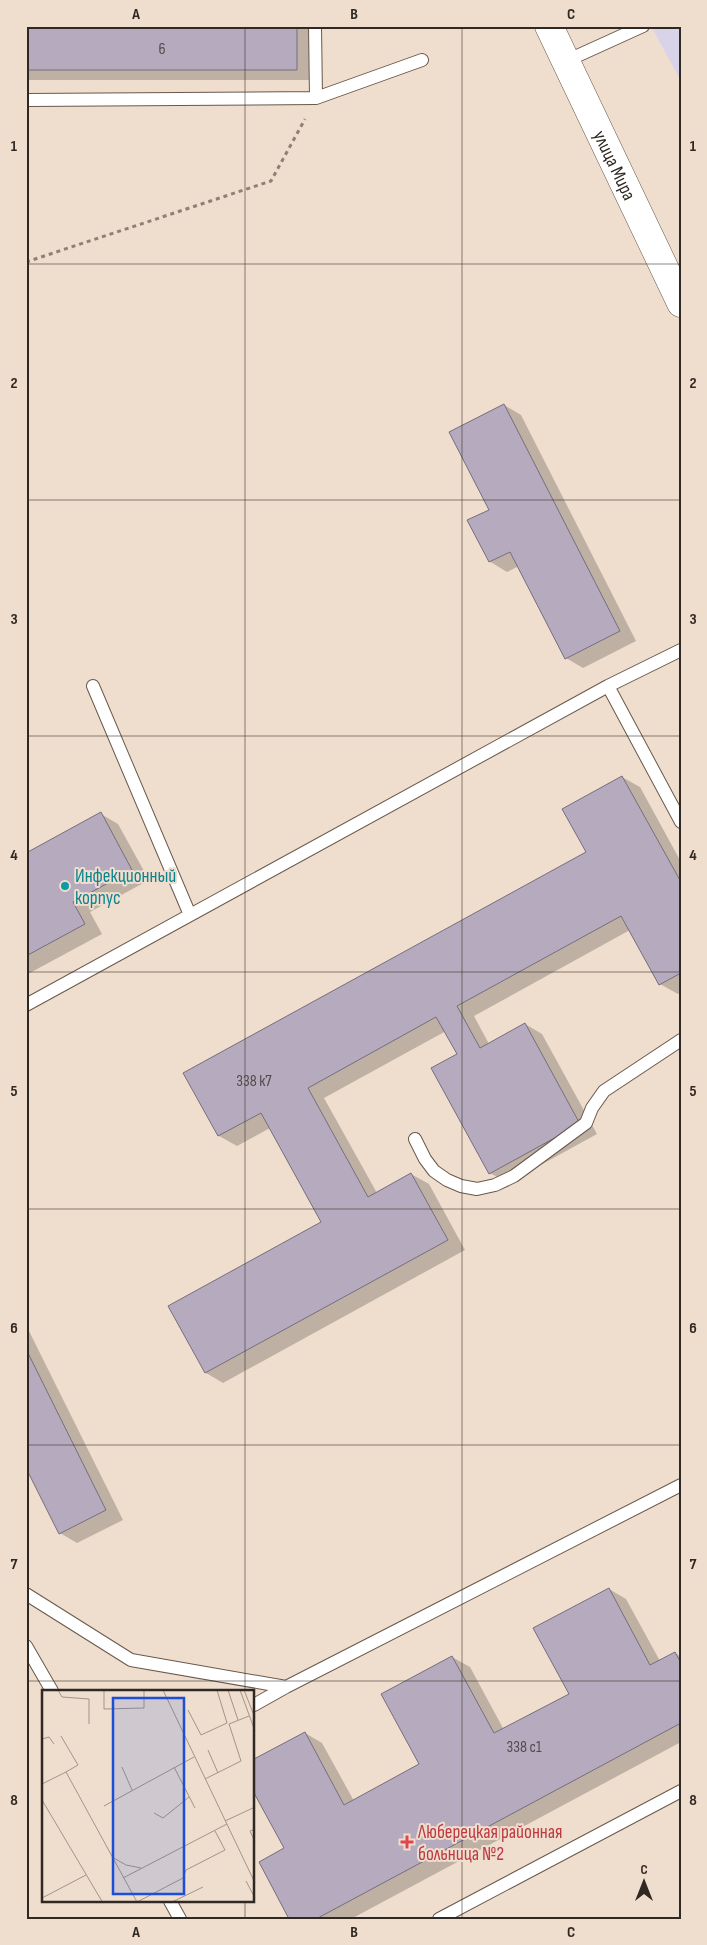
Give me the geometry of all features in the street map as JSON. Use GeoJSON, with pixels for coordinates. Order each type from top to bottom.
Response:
{"type":"FeatureCollection","features":[{"type":"Feature","properties":{"kind":"street","name":"улица Мира"},"geometry":{"type":"LineString","coordinates":[[549,26],[681,303]]}},
{"type":"Feature","properties":{"kind":"lane"},"geometry":{"type":"LineString","coordinates":[[315,26],[316,98]]}},
{"type":"Feature","properties":{"kind":"lane"},"geometry":{"type":"LineString","coordinates":[[566,61],[643,26]]}},
{"type":"Feature","properties":{"kind":"lane"},"geometry":{"type":"LineString","coordinates":[[26,100],[316,98],[422,60]]}},
{"type":"Feature","properties":{"kind":"lane"},"geometry":{"type":"LineString","coordinates":[[26,1005],[608,686],[681,650]]}},
{"type":"Feature","properties":{"kind":"lane"},"geometry":{"type":"LineString","coordinates":[[93,686],[190,915]]}},
{"type":"Feature","properties":{"kind":"lane"},"geometry":{"type":"LineString","coordinates":[[608,686],[681,822]]}},
{"type":"Feature","properties":{"kind":"lane"},"geometry":{"type":"LineString","coordinates":[[415,1139],[425,1159],[434,1171],[447,1180],[461,1186],[477,1189],[495,1185],[514,1176],[586,1123],[592,1108],[604,1091],[681,1040]]}},
{"type":"Feature","properties":{"kind":"lane"},"geometry":{"type":"LineString","coordinates":[[255,1704],[681,1485]]}},
{"type":"Feature","properties":{"kind":"lane"},"geometry":{"type":"LineString","coordinates":[[26,1594],[131,1660],[286,1687]]}},
{"type":"Feature","properties":{"kind":"lane"},"geometry":{"type":"LineString","coordinates":[[26,1646],[51,1690]]}},
{"type":"Feature","properties":{"kind":"lane"},"geometry":{"type":"LineString","coordinates":[[439,1919],[681,1792]]}},
{"type":"Feature","properties":{"kind":"lane"},"geometry":{"type":"LineString","coordinates":[[171,1902],[180,1919]]}},
{"type":"Feature","properties":{"kind":"path"},"geometry":{"type":"LineString","coordinates":[[26,262],[271,182],[316,98]]}},
{"type":"Feature","properties":{"kind":"shaded area"},"geometry":{"type":"Polygon","coordinates":[[[651,26],[681,26],[681,81],[651,26]]]}},
{"type":"Feature","properties":{"kind":"building"},"geometry":{"type":"Polygon","coordinates":[[[26,26],[297,26],[297,70],[26,70],[26,26]]]}},
{"type":"Feature","properties":{"kind":"building"},"geometry":{"type":"Polygon","coordinates":[[[504,404],[620,631],[565,659],[510,552],[489,562],[467,520],[489,510],[449,432],[504,404]]]}},
{"type":"Feature","properties":{"kind":"building"},"geometry":{"type":"Polygon","coordinates":[[[622,776],[681,882],[681,973],[659,985],[621,916],[457,1006],[480,1048],[525,1023],[580,1124],[489,1174],[431,1068],[457,1054],[436,1017],[308,1088],[368,1197],[411,1173],[448,1240],[205,1373],[168,1306],[321,1222],[261,1113],[218,1136],[183,1073],[586,852],[562,809],[622,776]]]}},
{"type":"Feature","properties":{"kind":"building","name":"Инфекционный корпус"},"geometry":{"type":"Polygon","coordinates":[[[101,812],[132,870],[73,902],[85,924],[26,956],[26,853],[101,812]]]}},
{"type":"Feature","properties":{"kind":"building"},"geometry":{"type":"Polygon","coordinates":[[[26,1349],[106,1510],[59,1534],[26,1468],[26,1349]]]}},
{"type":"Feature","properties":{"kind":"building"},"geometry":{"type":"Polygon","coordinates":[[[609,1588],[650,1665],[675,1652],[681,1663],[681,1723],[316,1919],[289,1919],[259,1862],[284,1848],[255,1795],[255,1758],[305,1732],[344,1805],[419,1764],[381,1694],[452,1656],[494,1733],[569,1694],[533,1628],[609,1588]]]}},
{"type":"Feature","properties":{"kind":"place","name":"Инфекционный корпус"},"geometry":{"type":"Point","coordinates":[65,886]}},
{"type":"Feature","properties":{"kind":"place","name":"Люберецкая районная больница №2"},"geometry":{"type":"Point","coordinates":[407,1842]}}]}
